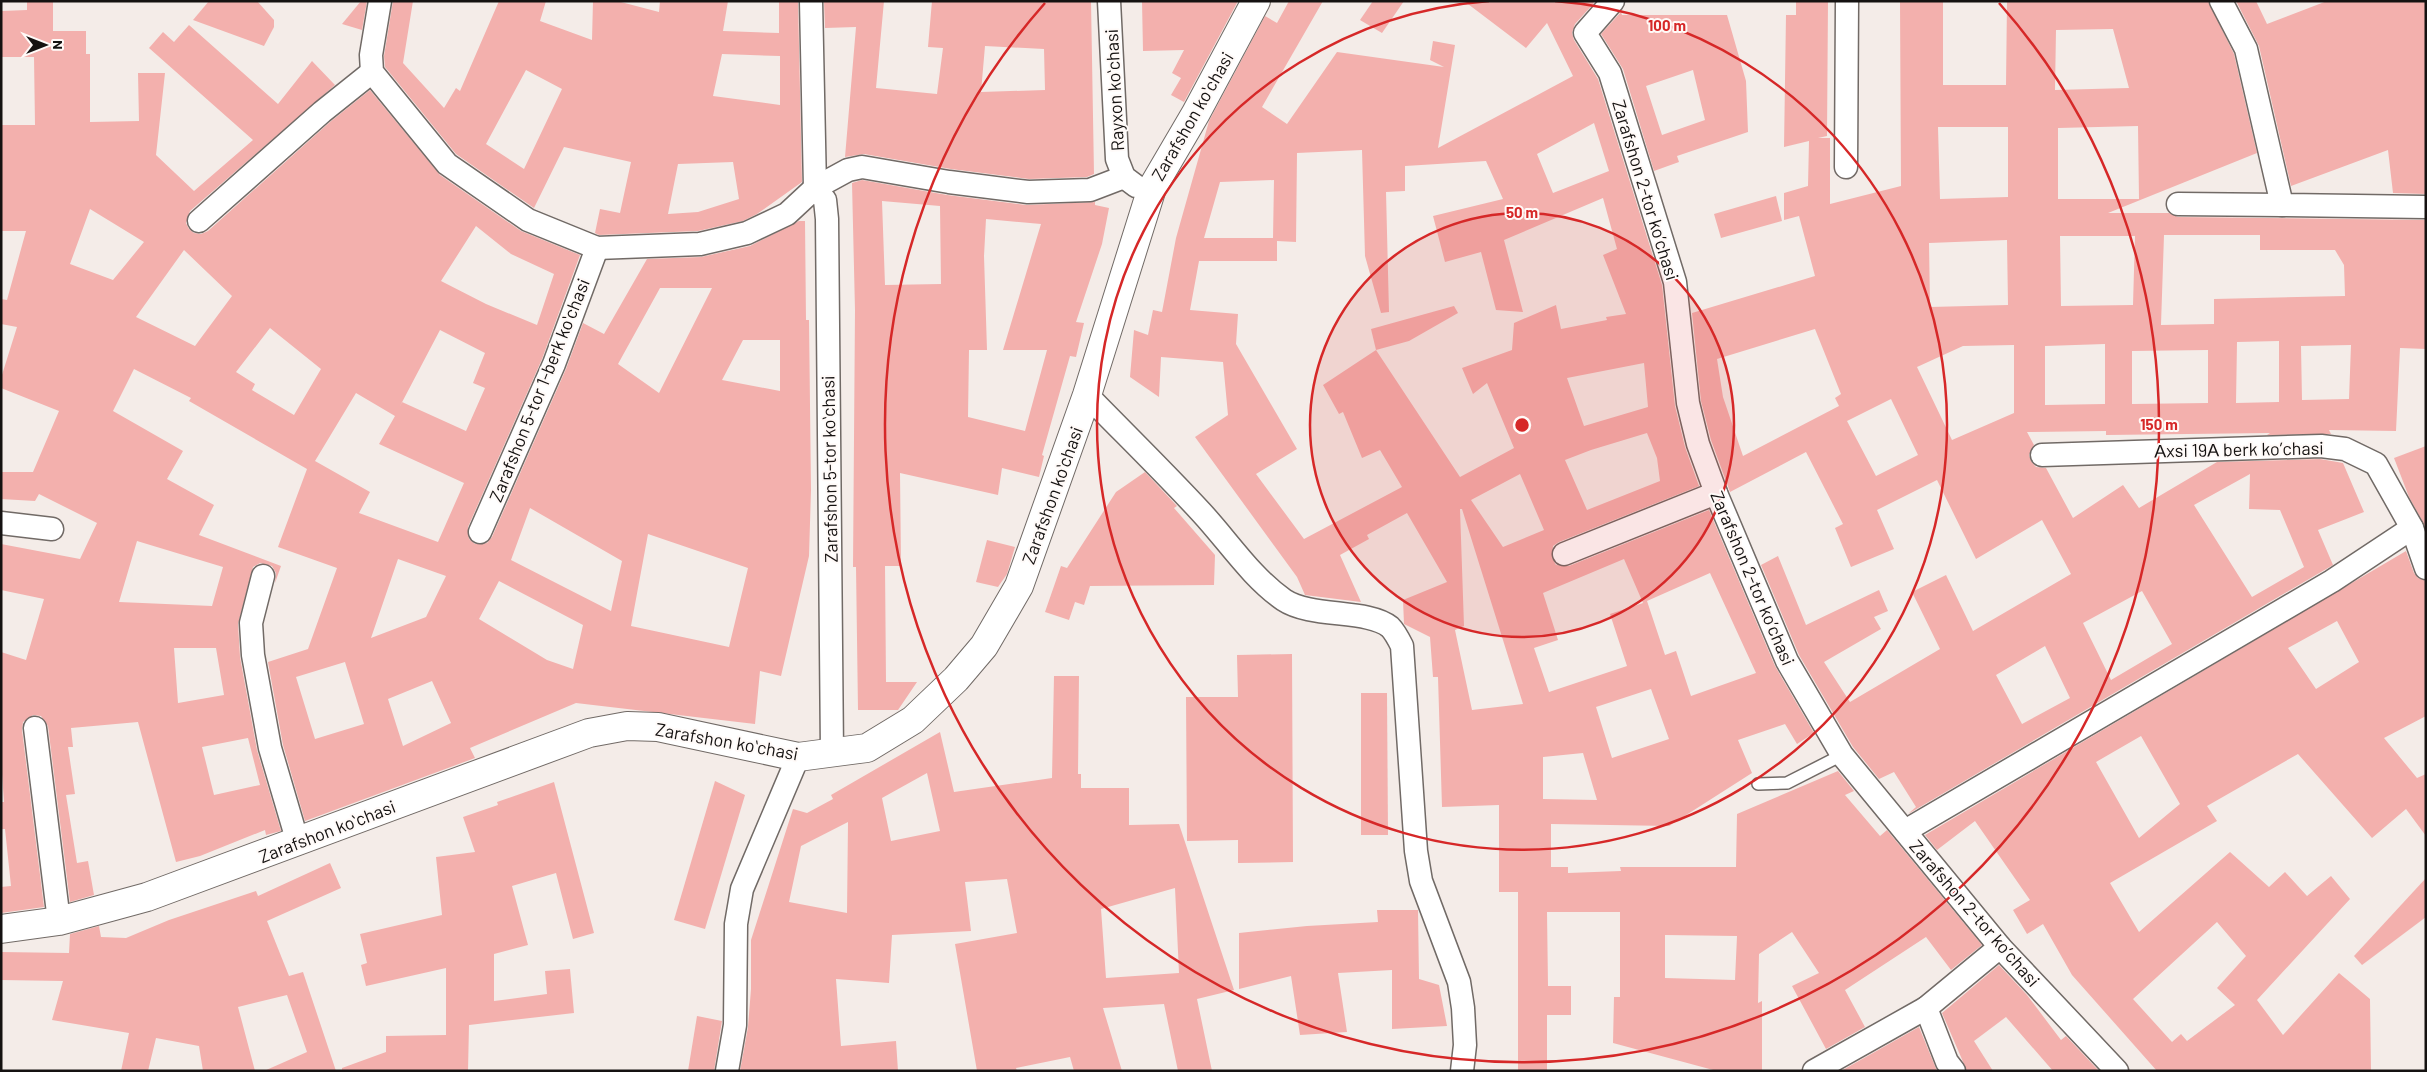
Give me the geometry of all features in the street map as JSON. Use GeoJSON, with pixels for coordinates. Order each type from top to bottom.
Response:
{"type":"FeatureCollection","features":[{"type":"Feature","properties":{"kind":"street"},"geometry":{"type":"LineString","coordinates":[[380,1],[371,55],[372,72],[447,164],[528,220],[597,248],[700,244],[747,233],[787,214],[815,188],[848,170],[862,167],[949,182],[1028,192],[1090,190],[1124,178],[1138,187],[1152,188]]}},
{"type":"Feature","properties":{"kind":"street"},"geometry":{"type":"LineString","coordinates":[[812,1],[815,188]]}},
{"type":"Feature","properties":{"kind":"street","name":"Rayxon koʻchasi"},"geometry":{"type":"LineString","coordinates":[[1109,1],[1117,159],[1124,178]]}},
{"type":"Feature","properties":{"kind":"street","name":"Zarafshon koʻchasi"},"geometry":{"type":"LineString","coordinates":[[1,929],[59,921],[147,897],[298,843],[589,733],[627,726],[658,726],[798,757],[867,748],[913,720],[956,679],[984,646],[1019,586],[1088,395],[1152,188],[1196,113],[1256,1]]}},
{"type":"Feature","properties":{"kind":"street","name":"Zarafshon 2-tor koʼchasi"},"geometry":{"type":"LineString","coordinates":[[1613,1],[1585,33],[1610,73],[1675,282],[1688,403],[1698,444],[1716,493],[1787,661],[1842,755],[2000,947],[2117,1071]]}},
{"type":"Feature","properties":{"kind":"street"},"geometry":{"type":"LineString","coordinates":[[1846,167],[1847,1]]}},
{"type":"Feature","properties":{"kind":"street"},"geometry":{"type":"LineString","coordinates":[[2221,1],[2246,50],[2282,205]]}},
{"type":"Feature","properties":{"kind":"street"},"geometry":{"type":"LineString","coordinates":[[199,221],[322,112],[372,72]]}},
{"type":"Feature","properties":{"kind":"street","name":"Zarafshon 5-tor koʻchasi"},"geometry":{"type":"LineString","coordinates":[[815,188],[825,200],[827,219],[832,753]]}},
{"type":"Feature","properties":{"kind":"street"},"geometry":{"type":"LineString","coordinates":[[2178,204],[2426,206]]}},
{"type":"Feature","properties":{"kind":"street","name":"Zarafshon 5-tor 1-berk koʻchasi"},"geometry":{"type":"LineString","coordinates":[[480,532],[554,364],[597,248]]}},
{"type":"Feature","properties":{"kind":"street"},"geometry":{"type":"LineString","coordinates":[[1088,395],[1202,513],[1265,585],[1285,601],[1305,609],[1377,620],[1389,627],[1402,646],[1416,851],[1422,881],[1459,982],[1464,1008],[1465,1045],[1462,1071]]}},
{"type":"Feature","properties":{"kind":"street","name":"Аxsi 19А berk koʼchasi"},"geometry":{"type":"LineString","coordinates":[[2042,455],[2321,446],[2345,449],[2376,464],[2412,528],[2426,568]]}},
{"type":"Feature","properties":{"kind":"street"},"geometry":{"type":"LineString","coordinates":[[1564,554],[1716,493]]}},
{"type":"Feature","properties":{"kind":"street"},"geometry":{"type":"LineString","coordinates":[[1,523],[52,529]]}},
{"type":"Feature","properties":{"kind":"street"},"geometry":{"type":"LineString","coordinates":[[1905,831],[2332,581],[2412,528]]}},
{"type":"Feature","properties":{"kind":"street"},"geometry":{"type":"LineString","coordinates":[[263,576],[251,623],[253,655],[270,748],[298,843]]}},
{"type":"Feature","properties":{"kind":"street"},"geometry":{"type":"LineString","coordinates":[[36,728],[59,921]]}},
{"type":"Feature","properties":{"kind":"street"},"geometry":{"type":"LineString","coordinates":[[727,1071],[735,1025],[736,924],[742,889],[798,757]]}},
{"type":"Feature","properties":{"kind":"street"},"geometry":{"type":"LineString","coordinates":[[1814,1071],[1926,1008],[2000,947]]}},
{"type":"Feature","properties":{"kind":"street"},"geometry":{"type":"LineString","coordinates":[[1926,1008],[1948,1062],[1954,1071]]}},
{"type":"Feature","properties":{"kind":"lane"},"geometry":{"type":"LineString","coordinates":[[1758,784],[1787,783],[1842,755]]}},
{"type":"Feature","properties":{"kind":"building"},"geometry":{"type":"Polygon","coordinates":[[[27,1],[53,1],[53,31],[86,31],[86,54],[90,54],[90,122],[139,121],[138,73],[165,73],[156,155],[194,191],[253,140],[149,48],[163,32],[174,42],[189,25],[278,104],[312,61],[335,85],[190,211],[186,223],[194,233],[201,234],[208,231],[330,122],[370,90],[440,175],[521,231],[580,255],[542,359],[468,527],[469,539],[475,544],[487,543],[492,537],[566,369],[583,323],[604,334],[647,259],[701,257],[750,246],[799,221],[805,221],[806,320],[809,320],[811,490],[809,556],[781,676],[760,671],[755,724],[576,703],[470,748],[475,758],[305,821],[283,745],[268,662],[308,649],[337,568],[278,547],[307,469],[189,401],[191,398],[134,369],[113,411],[183,451],[167,479],[214,505],[199,535],[281,566],[275,583],[276,573],[272,566],[260,563],[253,567],[238,624],[240,657],[257,750],[281,831],[266,835],[265,830],[200,856],[176,862],[138,722],[71,728],[73,747],[68,747],[75,794],[66,795],[77,863],[88,861],[94,895],[70,902],[48,726],[41,716],[33,715],[23,722],[22,730],[44,907],[1,913],[1,887],[11,886],[5,829],[1,829],[1,802],[4,802],[1,760],[1,652],[26,660],[44,599],[1,590],[1,544],[80,559],[97,523],[39,494],[35,501],[1,499],[1,472],[33,472],[59,411],[1,388],[1,378],[17,327],[1,324],[1,299],[7,300],[26,231],[1,231],[1,125],[35,125],[34,57],[1,57],[2,11],[27,10],[27,1]],[[90,209],[70,264],[113,280],[144,242],[90,209]],[[476,226],[441,281],[486,304],[537,325],[554,274],[511,254],[476,226]],[[184,250],[136,317],[195,346],[232,296],[184,250]],[[660,288],[618,364],[659,393],[712,288],[660,288]],[[270,328],[236,372],[255,384],[252,390],[294,415],[321,369],[270,328]],[[440,330],[402,402],[466,431],[485,388],[473,383],[485,353],[440,330]],[[743,340],[722,380],[780,391],[780,340],[743,340]],[[356,393],[315,461],[370,492],[359,513],[438,542],[464,483],[379,444],[395,416],[356,393]],[[530,508],[511,560],[611,611],[622,561],[530,508]],[[648,534],[631,626],[729,647],[748,568],[648,534]],[[137,541],[119,602],[212,606],[223,567],[137,541]],[[398,559],[371,638],[426,617],[446,576],[398,559]],[[499,581],[479,619],[547,660],[573,669],[583,625],[499,581]],[[174,648],[178,703],[224,695],[216,648],[174,648]],[[345,662],[296,677],[315,739],[364,724],[345,662]],[[432,681],[388,699],[403,746],[451,723],[432,681]],[[248,738],[202,747],[214,795],[260,785],[248,738]]]}},
{"type":"Feature","properties":{"kind":"building"},"geometry":{"type":"Polygon","coordinates":[[[209,1],[257,1],[274,20],[274,27],[264,46],[193,20],[209,1]]]}},
{"type":"Feature","properties":{"kind":"building"},"geometry":{"type":"Polygon","coordinates":[[[361,1],[367,1],[362,30],[342,24],[361,1]]]}},
{"type":"Feature","properties":{"kind":"building"},"geometry":{"type":"Polygon","coordinates":[[[393,1],[413,1],[403,63],[444,108],[456,88],[460,91],[499,1],[546,1],[540,21],[592,40],[593,1],[617,1],[659,12],[660,1],[728,1],[723,31],[779,33],[779,1],[798,1],[802,182],[757,214],[743,221],[698,231],[599,235],[595,233],[600,209],[620,213],[631,162],[564,147],[534,208],[456,154],[385,67],[384,56],[393,1]],[[722,54],[713,96],[780,105],[780,56],[722,54]],[[526,70],[486,144],[524,169],[562,89],[526,70]],[[733,162],[678,164],[668,214],[698,212],[739,199],[733,162]]]}},
{"type":"Feature","properties":{"kind":"building"},"geometry":{"type":"Polygon","coordinates":[[[824,1],[884,1],[876,88],[937,94],[943,48],[928,47],[932,1],[1091,1],[1094,174],[1087,177],[1029,179],[951,169],[864,154],[845,157],[856,27],[825,28],[824,1]],[[985,46],[981,92],[1045,90],[1044,49],[985,46]]]}},
{"type":"Feature","properties":{"kind":"building"},"geometry":{"type":"Polygon","coordinates":[[[1142,1],[1238,1],[1184,102],[1171,95],[1181,78],[1172,73],[1184,50],[1143,51],[1142,1]]]}},
{"type":"Feature","properties":{"kind":"building"},"geometry":{"type":"Polygon","coordinates":[[[1289,1],[1323,1],[1262,107],[1287,124],[1337,52],[1444,67],[1430,60],[1433,41],[1455,45],[1438,148],[1573,76],[1547,23],[1526,48],[1464,1],[1592,1],[1594,3],[1575,24],[1572,33],[1574,40],[1598,79],[1662,285],[1675,406],[1685,447],[1699,486],[1559,542],[1553,546],[1552,558],[1556,565],[1569,566],[1709,510],[1775,666],[1814,733],[1797,744],[1785,724],[1738,740],[1752,773],[1669,826],[1551,824],[1551,867],[1568,867],[1568,873],[1621,871],[1620,867],[1736,867],[1737,814],[1838,771],[1854,791],[1845,795],[1880,836],[1887,830],[1982,945],[1951,970],[1926,937],[1845,990],[1865,1027],[1826,1049],[1792,986],[1819,973],[1792,932],[1759,954],[1758,1003],[1762,1001],[1762,1071],[1717,1071],[1613,1043],[1614,997],[1620,997],[1620,912],[1547,912],[1548,986],[1571,986],[1571,1015],[1547,1015],[1547,1071],[1518,1071],[1518,892],[1499,892],[1499,805],[1442,807],[1438,677],[1433,677],[1430,637],[1404,624],[1403,600],[1447,582],[1407,513],[1367,535],[1369,539],[1340,555],[1361,602],[1305,595],[1297,577],[1195,437],[1228,415],[1223,362],[1161,357],[1159,397],[1130,377],[1134,330],[1148,335],[1153,310],[1162,312],[1176,238],[1209,121],[1265,16],[1277,23],[1289,1]],[[1594,123],[1537,154],[1553,193],[1609,171],[1594,123]],[[1362,150],[1297,153],[1296,242],[1277,241],[1277,261],[1199,261],[1190,310],[1238,314],[1236,344],[1297,449],[1256,474],[1304,539],[1402,487],[1380,450],[1362,458],[1343,412],[1339,414],[1323,385],[1376,350],[1460,477],[1514,448],[1487,383],[1473,394],[1462,368],[1512,350],[1514,323],[1556,305],[1561,329],[1607,320],[1606,317],[1626,314],[1603,255],[1617,249],[1603,198],[1504,240],[1523,312],[1496,310],[1481,252],[1445,262],[1433,216],[1503,199],[1486,161],[1405,166],[1405,191],[1386,192],[1389,312],[1381,313],[1365,256],[1362,150]],[[1274,180],[1220,182],[1204,238],[1273,238],[1274,180]],[[1644,363],[1567,378],[1584,426],[1648,407],[1644,363]],[[1647,433],[1565,460],[1587,510],[1660,481],[1657,458],[1647,433]],[[1520,474],[1471,500],[1503,547],[1544,530],[1520,474]],[[1460,509],[1464,626],[1455,630],[1472,710],[1523,704],[1462,509],[1460,509]],[[1624,559],[1543,593],[1558,640],[1534,648],[1549,692],[1627,666],[1610,614],[1643,603],[1624,559]],[[1710,573],[1647,601],[1665,655],[1676,651],[1691,696],[1756,673],[1710,573]],[[1651,689],[1596,707],[1612,758],[1669,739],[1651,689]],[[1583,753],[1543,757],[1543,799],[1597,800],[1583,753]],[[1665,935],[1665,978],[1735,980],[1737,936],[1665,935]]]}},
{"type":"Feature","properties":{"kind":"building"},"geometry":{"type":"Polygon","coordinates":[[[1373,1],[1404,1],[1382,33],[1360,20],[1373,1]]]}},
{"type":"Feature","properties":{"kind":"building"},"geometry":{"type":"Polygon","coordinates":[[[1796,1],[1828,1],[1827,136],[1818,138],[1830,138],[1830,204],[1901,186],[1900,1],[1943,1],[1943,85],[2006,85],[2007,1],[2208,1],[2234,54],[2257,153],[2108,213],[2169,213],[2178,217],[2426,220],[2426,349],[2400,348],[2396,431],[2329,430],[2331,434],[2267,435],[2270,433],[2106,435],[2106,431],[2027,432],[2034,445],[2029,455],[2031,461],[2036,467],[2046,468],[2073,518],[2123,485],[2139,508],[2217,462],[2320,459],[2343,463],[2364,512],[2318,530],[2333,565],[1908,814],[1916,807],[1894,772],[1879,779],[1853,747],[1799,655],[1761,565],[1778,556],[1806,625],[1879,590],[1888,611],[1874,617],[1881,629],[1824,662],[1850,702],[1940,649],[1912,592],[1946,575],[1973,631],[2071,574],[2042,520],[1976,559],[1937,480],[1877,510],[1894,549],[1851,567],[1835,528],[1843,524],[1806,452],[1730,492],[1711,440],[1701,401],[1692,313],[1815,276],[1799,216],[1784,220],[1784,193],[1808,186],[1809,141],[1784,147],[1786,15],[1796,15],[1796,1]],[[2113,29],[2056,30],[2055,90],[2129,88],[2113,29]],[[2138,126],[2058,128],[2058,199],[2139,199],[2138,126]],[[1938,127],[1940,199],[2008,197],[2008,127],[1938,127]],[[2164,235],[2161,325],[2214,324],[2214,299],[2345,296],[2344,265],[2335,250],[2260,250],[2260,235],[2164,235]],[[2060,236],[2061,306],[2133,305],[2135,236],[2060,236]],[[2007,240],[1929,243],[1930,307],[2008,305],[2007,240]],[[1815,329],[1717,359],[1723,397],[1743,456],[1839,406],[1835,398],[1841,394],[1815,329]],[[2279,341],[2237,342],[2236,403],[2279,402],[2279,341]],[[2105,344],[2045,346],[2045,405],[2105,404],[2105,344]],[[2014,345],[1963,346],[1917,367],[1952,440],[2014,413],[2014,345]],[[2351,345],[2301,346],[2302,400],[2349,399],[2351,345]],[[2208,350],[2132,351],[2132,404],[2208,403],[2208,350]],[[1891,399],[1847,421],[1876,476],[1918,455],[1891,399]],[[2250,474],[2194,505],[2252,597],[2304,567],[2280,510],[2249,509],[2250,474]],[[2142,591],[2083,623],[2111,680],[2172,644],[2142,591]],[[2045,646],[1996,675],[2022,724],[2070,698],[2045,646]]]}},
{"type":"Feature","properties":{"kind":"building"},"geometry":{"type":"Polygon","coordinates":[[[2236,1],[2256,1],[2267,24],[2327,1],[2426,1],[2426,194],[2393,193],[2388,150],[2291,186],[2259,46],[2236,1]]]}},
{"type":"Feature","properties":{"kind":"building"},"geometry":{"type":"Polygon","coordinates":[[[1621,12],[1622,15],[1727,15],[1746,81],[1748,132],[1677,156],[1679,162],[1654,171],[1623,69],[1601,34],[1621,12]],[[1693,70],[1646,86],[1662,135],[1705,120],[1693,70]]]}},
{"type":"Feature","properties":{"kind":"building"},"geometry":{"type":"Polygon","coordinates":[[[862,180],[947,195],[1026,205],[1095,202],[1095,205],[1109,208],[1102,244],[1076,322],[1084,323],[1076,357],[1070,356],[1042,455],[1044,456],[1039,477],[1002,468],[998,495],[900,473],[901,566],[885,566],[886,682],[917,682],[898,710],[858,710],[856,567],[853,567],[855,310],[852,183],[862,180]],[[882,201],[885,285],[941,284],[940,206],[882,201]],[[986,219],[984,256],[987,350],[969,350],[968,417],[1025,431],[1047,350],[1003,350],[1041,224],[986,219]]]}},
{"type":"Feature","properties":{"kind":"building"},"geometry":{"type":"Polygon","coordinates":[[[1776,196],[1782,221],[1721,238],[1714,214],[1776,196]]]}},
{"type":"Feature","properties":{"kind":"building"},"geometry":{"type":"Polygon","coordinates":[[[1454,306],[1458,313],[1409,341],[1376,350],[1371,329],[1454,306]]]}},
{"type":"Feature","properties":{"kind":"building"},"geometry":{"type":"Polygon","coordinates":[[[2426,446],[2426,528],[2409,497],[2394,458],[2426,446]]]}},
{"type":"Feature","properties":{"kind":"building"},"geometry":{"type":"Polygon","coordinates":[[[1145,472],[1177,506],[1174,508],[1215,555],[1214,585],[1090,586],[1084,605],[1075,602],[1069,620],[1045,612],[1061,566],[1067,568],[1116,492],[1145,472]]]}},
{"type":"Feature","properties":{"kind":"building"},"geometry":{"type":"Polygon","coordinates":[[[987,540],[1015,547],[1007,574],[998,587],[976,582],[987,540]]]}},
{"type":"Feature","properties":{"kind":"building"},"geometry":{"type":"Polygon","coordinates":[[[2406,551],[2414,573],[2418,578],[2426,581],[2426,716],[2384,738],[2417,778],[2426,774],[2426,836],[2406,809],[2372,838],[2298,754],[2207,806],[2217,821],[2110,883],[2139,932],[2230,852],[2269,887],[2285,872],[2307,896],[2331,876],[2350,899],[2257,1000],[2283,1035],[2339,973],[2370,999],[2371,1071],[2157,1071],[2072,975],[2043,924],[2027,934],[2013,910],[2030,900],[1975,821],[1937,850],[1925,835],[2406,551]],[[2337,621],[2288,648],[2316,689],[2359,662],[2337,621]],[[2141,736],[2096,762],[2139,838],[2180,804],[2141,736]],[[2217,922],[2133,999],[2172,1042],[2181,1034],[2187,1041],[2235,1005],[2217,988],[2246,956],[2217,922]]]}},
{"type":"Feature","properties":{"kind":"building"},"geometry":{"type":"Polygon","coordinates":[[[1292,654],[1293,862],[1238,863],[1238,840],[1187,841],[1186,697],[1238,697],[1237,655],[1292,654]]]}},
{"type":"Feature","properties":{"kind":"building"},"geometry":{"type":"Polygon","coordinates":[[[1054,676],[1079,676],[1078,774],[1081,774],[1081,788],[1129,788],[1129,825],[1179,824],[1234,990],[1197,999],[1212,1071],[1178,1071],[1164,1004],[1103,1008],[1122,1071],[1074,1071],[1070,1057],[1016,1068],[1017,1071],[977,1071],[955,944],[1017,933],[1007,879],[965,882],[971,931],[892,935],[889,983],[836,979],[841,1046],[896,1041],[898,1071],[740,1071],[748,1027],[751,989],[751,940],[793,809],[807,813],[833,799],[831,795],[940,732],[954,792],[1052,778],[1054,676]],[[927,773],[882,798],[891,841],[940,831],[927,773]],[[848,822],[801,846],[789,902],[847,913],[848,822]],[[1175,888],[1101,909],[1106,978],[1179,973],[1175,888]]]}},
{"type":"Feature","properties":{"kind":"building"},"geometry":{"type":"Polygon","coordinates":[[[1361,693],[1387,693],[1388,835],[1361,835],[1361,693]]]}},
{"type":"Feature","properties":{"kind":"building"},"geometry":{"type":"Polygon","coordinates":[[[715,781],[745,795],[705,929],[674,920],[715,781]]]}},
{"type":"Feature","properties":{"kind":"building"},"geometry":{"type":"Polygon","coordinates":[[[554,782],[594,933],[573,939],[556,873],[512,886],[528,945],[494,954],[494,1001],[547,994],[545,971],[570,969],[574,1013],[469,1025],[468,1071],[342,1071],[342,1068],[386,1052],[386,1036],[446,1035],[446,968],[366,986],[361,965],[367,963],[360,934],[442,915],[436,857],[475,852],[463,817],[498,805],[497,802],[554,782]]]}},
{"type":"Feature","properties":{"kind":"building"},"geometry":{"type":"Polygon","coordinates":[[[330,863],[341,888],[267,921],[289,976],[303,972],[336,1071],[264,1071],[307,1052],[287,995],[238,1007],[255,1071],[203,1071],[199,1046],[156,1038],[148,1071],[121,1071],[129,1033],[52,1020],[63,981],[1,980],[1,952],[69,953],[70,934],[99,926],[101,937],[126,938],[169,920],[256,891],[258,896],[330,863]]]}},
{"type":"Feature","properties":{"kind":"building"},"geometry":{"type":"Polygon","coordinates":[[[2426,878],[2426,917],[2362,965],[2354,956],[2426,878]]]}},
{"type":"Feature","properties":{"kind":"building"},"geometry":{"type":"Polygon","coordinates":[[[1377,910],[1418,910],[1419,979],[1439,985],[1447,1026],[1392,1029],[1392,970],[1338,973],[1347,1032],[1300,1035],[1291,976],[1239,989],[1239,933],[1307,926],[1378,922],[1377,910]]]}},
{"type":"Feature","properties":{"kind":"building"},"geometry":{"type":"Polygon","coordinates":[[[1999,965],[2027,995],[2061,1040],[2066,1036],[2099,1071],[2053,1071],[2006,1017],[1974,1041],[1993,1071],[1967,1071],[1942,1013],[1999,965]]]}},
{"type":"Feature","properties":{"kind":"building"},"geometry":{"type":"Polygon","coordinates":[[[697,1016],[722,1021],[714,1071],[688,1071],[697,1016]]]}},
{"type":"Feature","properties":{"kind":"building"},"geometry":{"type":"Polygon","coordinates":[[[1919,1027],[1937,1071],[1841,1071],[1919,1027]]]}}]}
